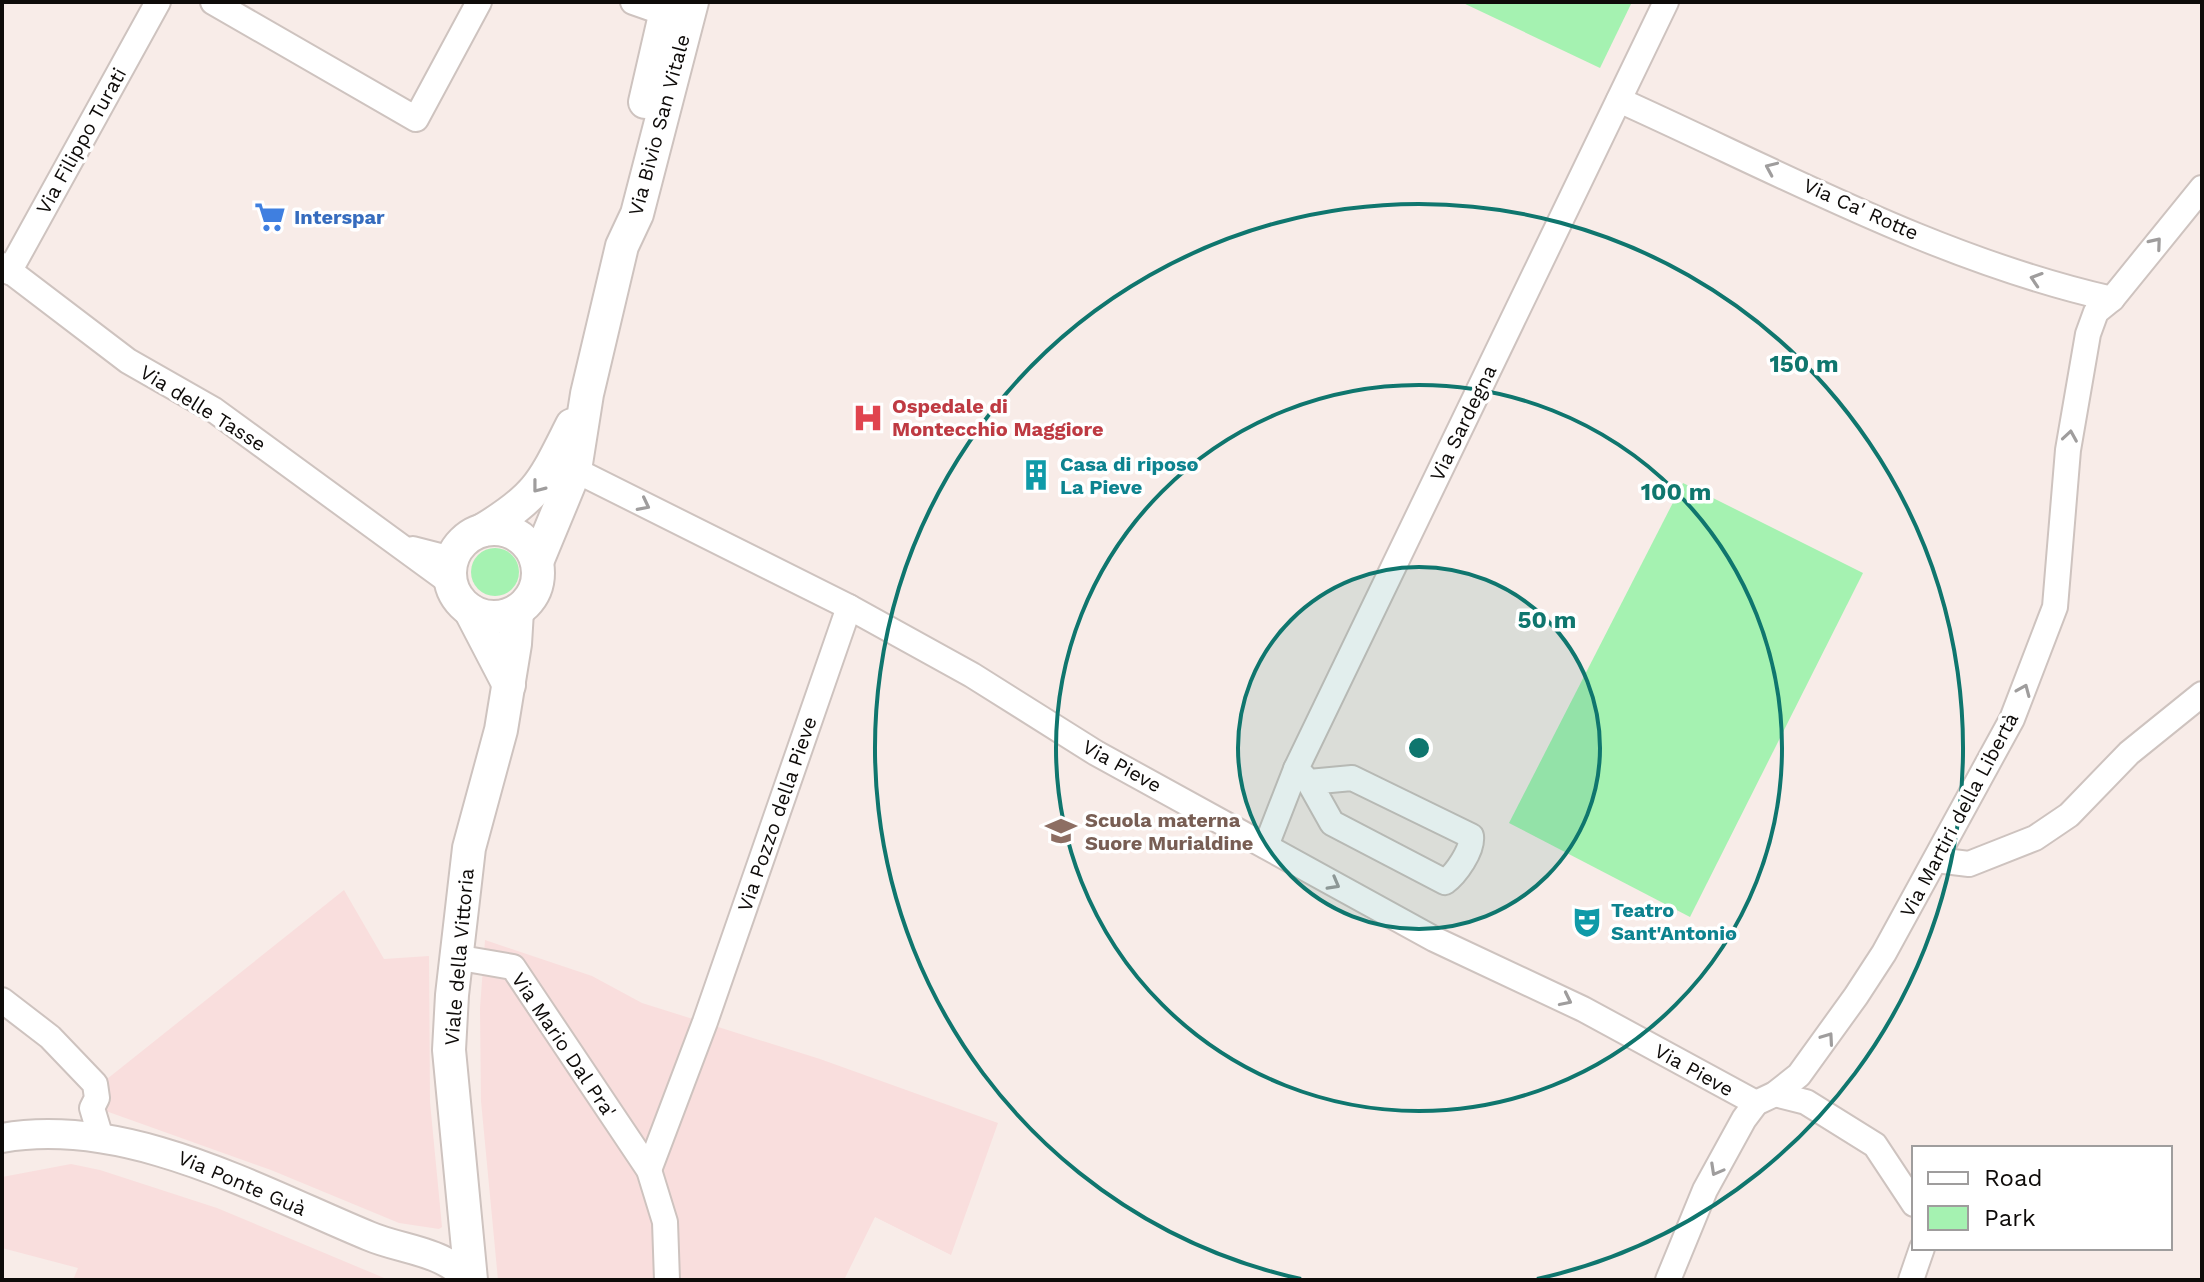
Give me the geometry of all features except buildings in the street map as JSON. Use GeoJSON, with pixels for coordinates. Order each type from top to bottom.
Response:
{"type":"FeatureCollection","features":[{"type":"Feature","properties":{"kind":"main road","name":"Via Bivio San Vitale"},"geometry":{"type":"LineString","coordinates":[[537,562],[575,470],[587,394],[622,246],[621,205],[676,4]]}},
{"type":"Feature","properties":{"kind":"main road","name":"Via Bivio San Vitale"},"geometry":{"type":"LineString","coordinates":[[483,530],[521,508],[543,483],[587,394]]}},
{"type":"Feature","properties":{"kind":"main road"},"geometry":{"type":"LineString","coordinates":[[509,685],[452,571],[464,540],[483,530],[506,530],[516,535],[532,551],[537,562]]}},
{"type":"Feature","properties":{"kind":"main road","name":"Viale della Vittoria"},"geometry":{"type":"LineString","coordinates":[[477,1278],[449,1050],[455,957],[469,848],[501,730],[517,611],[535,589],[537,562]]}},
{"type":"Feature","properties":{"kind":"main road"},"geometry":{"type":"LineString","coordinates":[[470,610],[494,617],[517,611]]}},
{"type":"Feature","properties":{"kind":"street"},"geometry":{"type":"LineString","coordinates":[[213,2],[416,119],[479,2]]}},
{"type":"Feature","properties":{"kind":"street"},"geometry":{"type":"LineString","coordinates":[[633,2],[653,9],[676,4]]}},
{"type":"Feature","properties":{"kind":"street","name":"Via Sardegna"},"geometry":{"type":"LineString","coordinates":[[1266,846],[1302,776],[1666,2]]}},
{"type":"Feature","properties":{"kind":"street","name":"Via Filippo Turati"},"geometry":{"type":"LineString","coordinates":[[6,268],[150,5]]}},
{"type":"Feature","properties":{"kind":"street","name":"Via Ca' Rotte"},"geometry":{"type":"LineString","coordinates":[[1619,100],[1947,248],[2069,289],[2112,299]]}},
{"type":"Feature","properties":{"kind":"street","name":"Via Martiri della Libertà"},"geometry":{"type":"LineString","coordinates":[[1668,1280],[1705,1190],[1766,1099],[1799,1075],[1830,1035],[1884,953],[2012,719],[2055,607],[2060,519],[2080,377],[2096,312],[2112,299],[2202,188]]}},
{"type":"Feature","properties":{"kind":"street","name":"Via delle Tasse"},"geometry":{"type":"LineString","coordinates":[[6,268],[128,361],[214,410],[373,529],[452,571]]}},
{"type":"Feature","properties":{"kind":"street","name":"Via Pieve"},"geometry":{"type":"LineString","coordinates":[[575,470],[849,607],[972,675],[1096,753],[1434,939],[1766,1099],[1806,1102],[1875,1145],[1912,1201]]}},
{"type":"Feature","properties":{"kind":"street","name":"Via Pozzo della Pieve"},"geometry":{"type":"LineString","coordinates":[[649,1170],[705,1022],[849,607]]}},
{"type":"Feature","properties":{"kind":"street"},"geometry":{"type":"LineString","coordinates":[[1936,860],[1969,864],[2035,838],[2069,815],[2129,753],[2202,694]]}},
{"type":"Feature","properties":{"kind":"street"},"geometry":{"type":"LineString","coordinates":[[1302,776],[1352,778],[1471,836],[1472,843],[1452,877],[1445,882],[1332,823],[1302,776]]}},
{"type":"Feature","properties":{"kind":"street","name":"Via Mario Dal Pra'"},"geometry":{"type":"LineString","coordinates":[[455,957],[513,967],[649,1170],[665,1222],[667,1280]]}},
{"type":"Feature","properties":{"kind":"street"},"geometry":{"type":"LineString","coordinates":[[2,1000],[50,1037],[95,1084],[97,1098],[92,1108],[101,1138]]}},
{"type":"Feature","properties":{"kind":"street","name":"Via Ponte Guà"},"geometry":{"type":"LineString","coordinates":[[2,1138],[101,1138],[171,1153],[395,1248],[446,1261],[454,1270],[477,1278]]}},
{"type":"Feature","properties":{"kind":"street"},"geometry":{"type":"LineString","coordinates":[[1911,1280],[1921,1250]]}},
{"type":"Feature","properties":{"kind":"shaded area"},"geometry":{"type":"Polygon","coordinates":[[[344,890],[384,959],[429,956],[430,1102],[442,1227],[439,1229],[399,1223],[271,1170],[103,1110],[101,1089],[107,1079],[344,890]]]}},
{"type":"Feature","properties":{"kind":"shaded area"},"geometry":{"type":"Polygon","coordinates":[[[485,940],[592,976],[642,1003],[820,1059],[998,1123],[951,1255],[875,1217],[844,1280],[498,1280],[481,1101],[480,1008],[485,940]]]}},
{"type":"Feature","properties":{"kind":"shaded area"},"geometry":{"type":"Polygon","coordinates":[[[71,1164],[100,1170],[217,1208],[389,1280],[73,1280],[78,1268],[2,1248],[2,1177],[71,1164]]]}},
{"type":"Feature","properties":{"kind":"green space"},"geometry":{"type":"Polygon","coordinates":[[[1461,2],[1632,2],[1600,68],[1461,2]]]}},
{"type":"Feature","properties":{"kind":"green space"},"geometry":{"type":"Polygon","coordinates":[[[1683,483],[1863,573],[1690,917],[1509,823],[1683,483]]]}},
{"type":"Feature","properties":{"kind":"green space"},"geometry":{"type":"Polygon","coordinates":[[[495,548],[512,555],[519,572],[512,589],[495,596],[478,589],[471,572],[478,555],[495,548]]]}},
{"type":"Feature","properties":{"kind":"place","name":"Interspar"},"geometry":{"type":"Point","coordinates":[270,217]}},
{"type":"Feature","properties":{"kind":"place","name":"Ospedale di Montecchio Maggiore"},"geometry":{"type":"Point","coordinates":[868,418]}},
{"type":"Feature","properties":{"kind":"place","name":"Casa di riposo La Pieve"},"geometry":{"type":"Point","coordinates":[1036,475]}},
{"type":"Feature","properties":{"kind":"place","name":"Scuola materna Suore Murialdine"},"geometry":{"type":"Point","coordinates":[1061,831]}},
{"type":"Feature","properties":{"kind":"place","name":"Teatro Sant'Antonio"},"geometry":{"type":"Point","coordinates":[1587,922]}}]}
